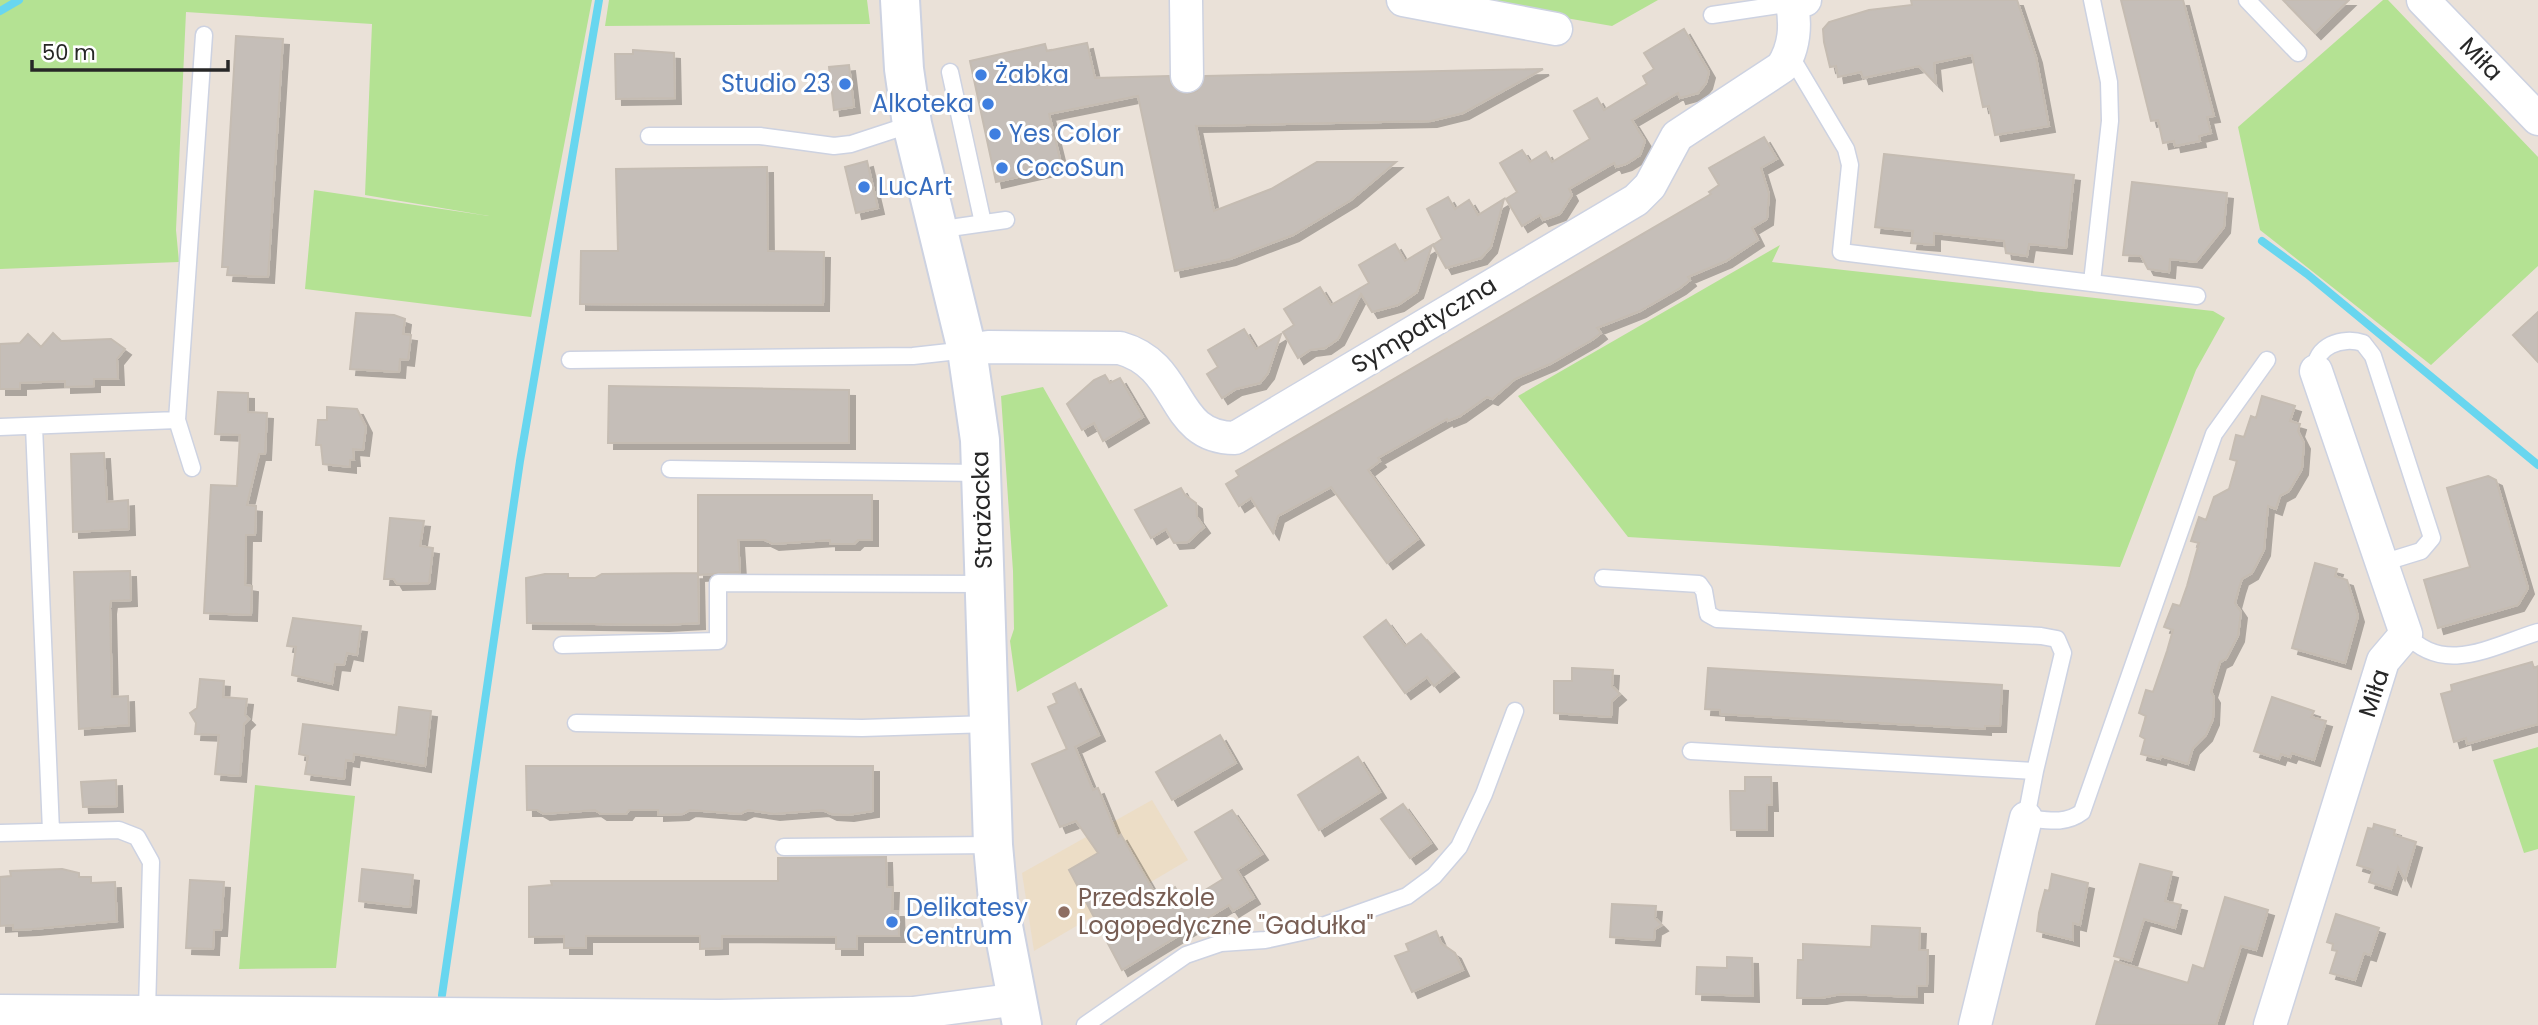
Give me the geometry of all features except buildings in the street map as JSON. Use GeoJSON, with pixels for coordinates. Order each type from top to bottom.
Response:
{"type":"FeatureCollection","features":[{"type":"Feature","properties":{"kind":"street","name":"Strażacka"},"geometry":{"type":"LineString","coordinates":[[900,0],[904,69],[912,124],[967,350],[982,472],[993,845],[998,900],[1020,1012]]}},
{"type":"Feature","properties":{"kind":"street"},"geometry":{"type":"LineString","coordinates":[[1186,0],[1187,76]]}},
{"type":"Feature","properties":{"kind":"street"},"geometry":{"type":"LineString","coordinates":[[1403,0],[1556,29]]}},
{"type":"Feature","properties":{"kind":"street","name":"Miła"},"geometry":{"type":"LineString","coordinates":[[2423,0],[2538,119]]}},
{"type":"Feature","properties":{"kind":"street"},"geometry":{"type":"LineString","coordinates":[[1790,55],[1798,1]]}},
{"type":"Feature","properties":{"kind":"street","name":"Sympatyczna"},"geometry":{"type":"LineString","coordinates":[[967,350],[988,347],[1121,348],[1139,353],[1162,375],[1192,422],[1218,438],[1235,438],[1636,200],[1654,180],[1677,136],[1782,67],[1790,55]]}},
{"type":"Feature","properties":{"kind":"street"},"geometry":{"type":"LineString","coordinates":[[2316,371],[2406,634]]}},
{"type":"Feature","properties":{"kind":"street","name":"Miła"},"geometry":{"type":"LineString","coordinates":[[2270,1025],[2383,661],[2406,634]]}},
{"type":"Feature","properties":{"kind":"street"},"geometry":{"type":"LineString","coordinates":[[1975,1025],[2026,818]]}},
{"type":"Feature","properties":{"kind":"street"},"geometry":{"type":"LineString","coordinates":[[0,1011],[719,1021],[913,1013],[1020,1012]]}},
{"type":"Feature","properties":{"kind":"lane"},"geometry":{"type":"LineString","coordinates":[[2092,0],[2109,82],[2110,121],[2092,282]]}},
{"type":"Feature","properties":{"kind":"lane"},"geometry":{"type":"LineString","coordinates":[[2247,0],[2298,53]]}},
{"type":"Feature","properties":{"kind":"lane"},"geometry":{"type":"LineString","coordinates":[[1712,15],[1798,1]]}},
{"type":"Feature","properties":{"kind":"lane"},"geometry":{"type":"LineString","coordinates":[[192,468],[177,420],[204,35]]}},
{"type":"Feature","properties":{"kind":"lane"},"geometry":{"type":"LineString","coordinates":[[1790,55],[1848,157],[1850,165],[1841,252],[2197,296]]}},
{"type":"Feature","properties":{"kind":"lane"},"geometry":{"type":"LineString","coordinates":[[950,72],[983,223]]}},
{"type":"Feature","properties":{"kind":"lane"},"geometry":{"type":"LineString","coordinates":[[649,136],[760,136],[834,146],[851,144],[912,124]]}},
{"type":"Feature","properties":{"kind":"lane"},"geometry":{"type":"LineString","coordinates":[[957,228],[1006,220]]}},
{"type":"Feature","properties":{"kind":"lane"},"geometry":{"type":"LineString","coordinates":[[2316,371],[2315,362],[2322,350],[2347,340],[2363,343],[2373,356],[2432,538],[2421,551],[2382,564]]}},
{"type":"Feature","properties":{"kind":"lane"},"geometry":{"type":"LineString","coordinates":[[570,360],[913,356],[967,350]]}},
{"type":"Feature","properties":{"kind":"lane"},"geometry":{"type":"LineString","coordinates":[[1603,578],[1699,584],[1704,591],[1708,614],[1717,619],[2028,635],[2056,639],[2063,653],[2026,818],[2072,820],[2082,813],[2214,434],[2267,360]]}},
{"type":"Feature","properties":{"kind":"lane"},"geometry":{"type":"LineString","coordinates":[[0,427],[177,420]]}},
{"type":"Feature","properties":{"kind":"lane"},"geometry":{"type":"LineString","coordinates":[[34,426],[51,831]]}},
{"type":"Feature","properties":{"kind":"lane"},"geometry":{"type":"LineString","coordinates":[[670,469],[982,472]]}},
{"type":"Feature","properties":{"kind":"lane"},"geometry":{"type":"LineString","coordinates":[[562,645],[718,641],[718,583],[985,584]]}},
{"type":"Feature","properties":{"kind":"lane"},"geometry":{"type":"LineString","coordinates":[[2406,634],[2416,645],[2434,655],[2453,658],[2538,632]]}},
{"type":"Feature","properties":{"kind":"lane"},"geometry":{"type":"LineString","coordinates":[[1085,1025],[1186,955],[1221,943],[1265,940],[1311,930],[1407,896],[1434,876],[1459,847],[1484,794],[1515,711]]}},
{"type":"Feature","properties":{"kind":"lane"},"geometry":{"type":"LineString","coordinates":[[576,723],[862,728],[991,724]]}},
{"type":"Feature","properties":{"kind":"lane"},"geometry":{"type":"LineString","coordinates":[[1690,751],[2035,771]]}},
{"type":"Feature","properties":{"kind":"lane"},"geometry":{"type":"LineString","coordinates":[[0,833],[118,830],[137,837],[146,847],[151,862],[147,1011]]}},
{"type":"Feature","properties":{"kind":"lane"},"geometry":{"type":"LineString","coordinates":[[784,847],[993,845]]}},
{"type":"Feature","properties":{"kind":"shaded area","name":"Przedszkole Logopedyczne \"Gadułka\""},"geometry":{"type":"Polygon","coordinates":[[[1152,800],[1188,860],[1034,951],[1022,873],[1152,800]]]}},
{"type":"Feature","properties":{"kind":"green space"},"geometry":{"type":"Polygon","coordinates":[[[0,0],[592,0],[531,317],[305,289],[314,190],[489,216],[365,195],[372,24],[186,12],[176,230],[179,262],[0,269],[0,0]]]}},
{"type":"Feature","properties":{"kind":"green space"},"geometry":{"type":"Polygon","coordinates":[[[609,0],[867,0],[870,24],[605,26],[609,0]]]}},
{"type":"Feature","properties":{"kind":"green space"},"geometry":{"type":"Polygon","coordinates":[[[1462,0],[1658,0],[1612,26],[1462,0]]]}},
{"type":"Feature","properties":{"kind":"green space"},"geometry":{"type":"Polygon","coordinates":[[[2383,0],[2388,0],[2538,157],[2538,266],[2431,365],[2260,230],[2238,127],[2383,0]]]}},
{"type":"Feature","properties":{"kind":"green space"},"geometry":{"type":"Polygon","coordinates":[[[1780,245],[1772,262],[2213,311],[2225,318],[2196,370],[2120,567],[1628,537],[1518,396],[1780,245]]]}},
{"type":"Feature","properties":{"kind":"green space"},"geometry":{"type":"Polygon","coordinates":[[[1043,387],[1168,606],[1017,692],[1010,641],[1014,629],[1013,571],[1001,396],[1043,387]]]}},
{"type":"Feature","properties":{"kind":"green space"},"geometry":{"type":"Polygon","coordinates":[[[2538,747],[2538,849],[2524,853],[2493,760],[2538,747]]]}},
{"type":"Feature","properties":{"kind":"green space"},"geometry":{"type":"Polygon","coordinates":[[[255,785],[355,796],[336,968],[239,969],[255,785]]]}},
{"type":"Feature","properties":{"kind":"waterway"},"geometry":{"type":"LineString","coordinates":[[0,11],[19,0]]}},
{"type":"Feature","properties":{"kind":"waterway"},"geometry":{"type":"LineString","coordinates":[[442,995],[520,461],[599,0]]}},
{"type":"Feature","properties":{"kind":"waterway"},"geometry":{"type":"LineString","coordinates":[[2262,241],[2307,274],[2538,465]]}},
{"type":"Feature","properties":{"kind":"place","name":"Żabka"},"geometry":{"type":"Point","coordinates":[981,75]}},
{"type":"Feature","properties":{"kind":"place","name":"Studio 23"},"geometry":{"type":"Point","coordinates":[845,84]}},
{"type":"Feature","properties":{"kind":"place","name":"Alkoteka"},"geometry":{"type":"Point","coordinates":[988,104]}},
{"type":"Feature","properties":{"kind":"place","name":"Yes Color"},"geometry":{"type":"Point","coordinates":[995,134]}},
{"type":"Feature","properties":{"kind":"place","name":"CocoSun"},"geometry":{"type":"Point","coordinates":[1002,168]}},
{"type":"Feature","properties":{"kind":"place","name":"LucArt"},"geometry":{"type":"Point","coordinates":[864,187]}},
{"type":"Feature","properties":{"kind":"place","name":"Przedszkole Logopedyczne \"Gadułka\""},"geometry":{"type":"Point","coordinates":[1064,912]}},
{"type":"Feature","properties":{"kind":"place","name":"Delikatesy Centrum"},"geometry":{"type":"Point","coordinates":[892,922]}}]}
